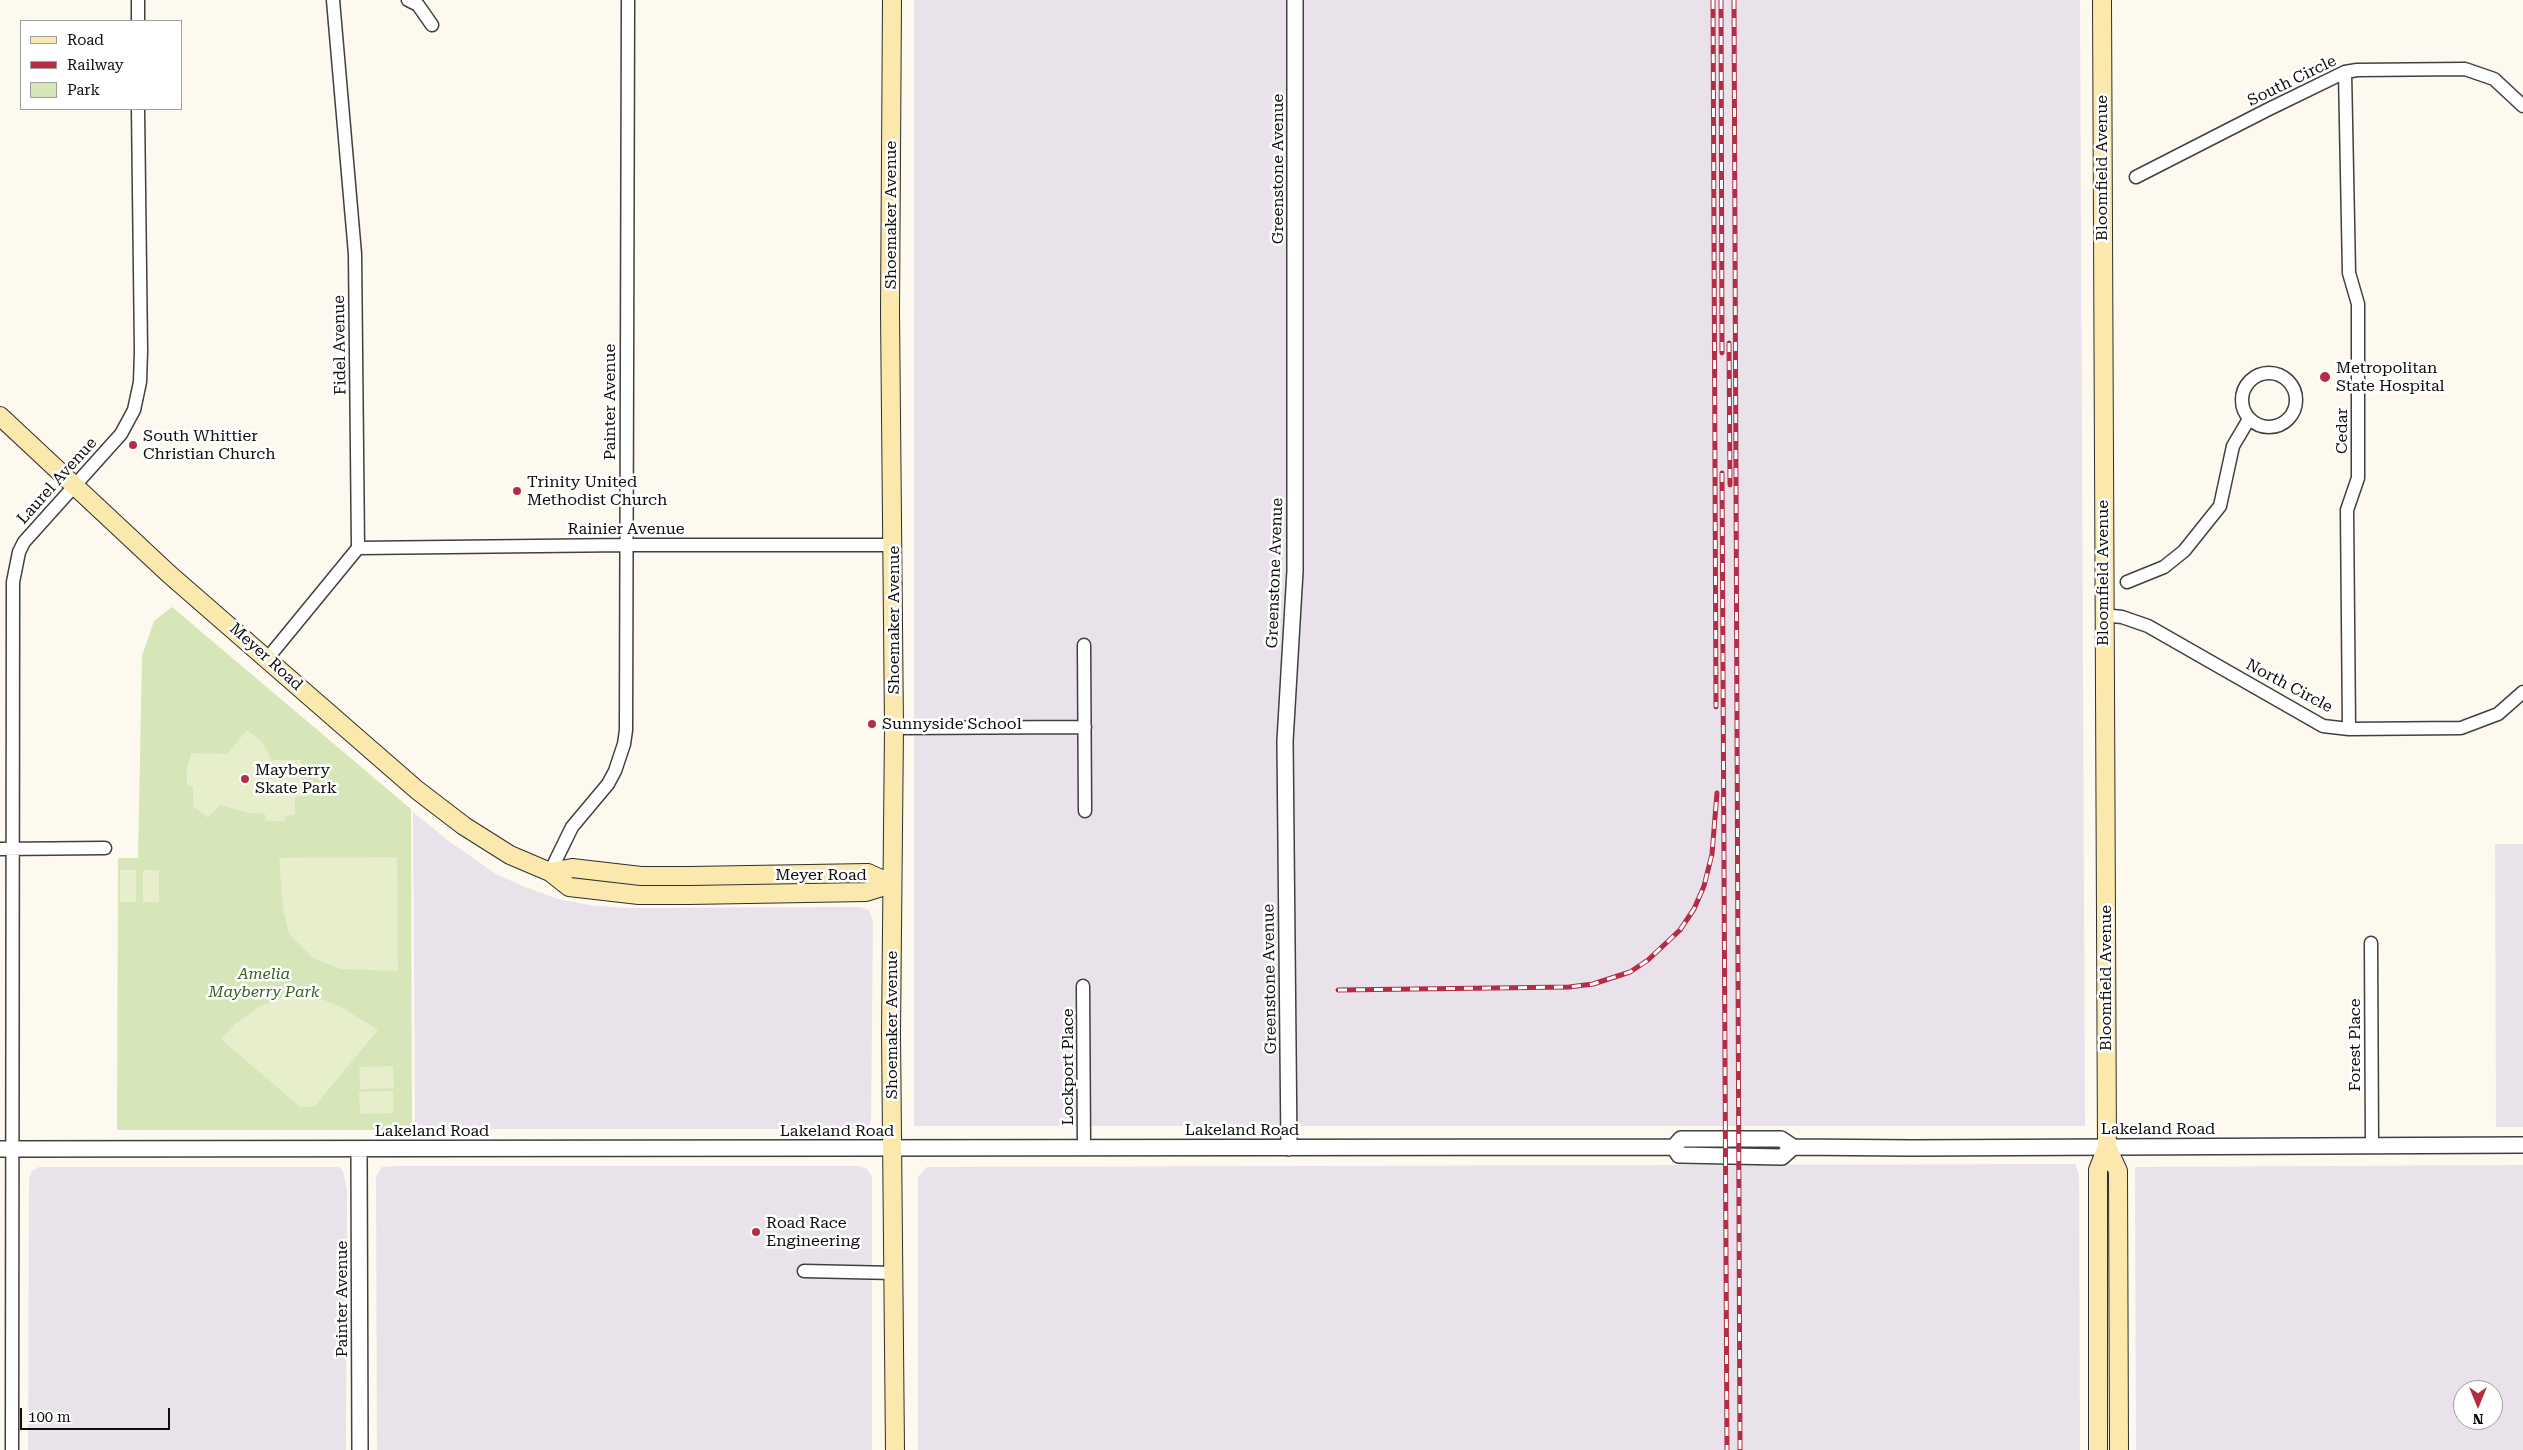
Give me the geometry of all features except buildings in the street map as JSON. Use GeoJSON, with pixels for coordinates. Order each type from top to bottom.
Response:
{"type":"FeatureCollection","features":[{"type":"Feature","properties":{"kind":"main road","name":"Shoemaker Avenue"},"geometry":{"type":"LineString","coordinates":[[892,0],[890,312],[894,545],[892,884],[895,1450]]}},
{"type":"Feature","properties":{"kind":"main road","name":"Bloomfield Avenue"},"geometry":{"type":"LineString","coordinates":[[2098,1450],[2098,1170],[2107,1146],[2103,615],[2102,0]]}},
{"type":"Feature","properties":{"kind":"main road","name":"Meyer Road"},"geometry":{"type":"LineString","coordinates":[[0,416],[73,486],[410,783],[464,826],[510,855],[550,872],[569,887],[639,895],[689,896],[866,892],[892,884]]}},
{"type":"Feature","properties":{"kind":"main road","name":"Meyer Road"},"geometry":{"type":"LineString","coordinates":[[550,872],[572,868],[641,876],[868,872],[892,884]]}},
{"type":"Feature","properties":{"kind":"main road"},"geometry":{"type":"LineString","coordinates":[[689,896],[690,876]]}},
{"type":"Feature","properties":{"kind":"main road","name":"Bloomfield Avenue"},"geometry":{"type":"LineString","coordinates":[[2107,1146],[2118,1171],[2119,1450]]}},
{"type":"Feature","properties":{"kind":"street"},"geometry":{"type":"LineString","coordinates":[[138,0],[138,20]]}},
{"type":"Feature","properties":{"kind":"street","name":"Fidel Avenue"},"geometry":{"type":"LineString","coordinates":[[332,0],[355,254],[358,548]]}},
{"type":"Feature","properties":{"kind":"street"},"geometry":{"type":"LineString","coordinates":[[408,0],[418,5],[432,25]]}},
{"type":"Feature","properties":{"kind":"street","name":"Painter Avenue"},"geometry":{"type":"LineString","coordinates":[[550,872],[572,827],[608,784],[616,771],[624,744],[627,674],[628,0]]}},
{"type":"Feature","properties":{"kind":"street","name":"Greenstone Avenue"},"geometry":{"type":"LineString","coordinates":[[1289,1148],[1285,741],[1295,572],[1295,0]]}},
{"type":"Feature","properties":{"kind":"street","name":"South Circle"},"geometry":{"type":"LineString","coordinates":[[2136,177],[2345,72],[2357,70],[2465,69],[2494,79],[2523,106]]}},
{"type":"Feature","properties":{"kind":"street","name":"Cedar"},"geometry":{"type":"LineString","coordinates":[[2345,72],[2349,273],[2358,304],[2358,478],[2347,510],[2349,729]]}},
{"type":"Feature","properties":{"kind":"street","name":"Laurel Avenue"},"geometry":{"type":"LineString","coordinates":[[12,1450],[6,1149],[6,849],[13,582],[19,552],[24,542],[122,434],[134,410],[140,382],[138,110]]}},
{"type":"Feature","properties":{"kind":"street"},"geometry":{"type":"LineString","coordinates":[[2273,373],[2289,382],[2295,390],[2297,399],[2292,415],[2287,421],[2280,426],[2263,427],[2249,419],[2242,402],[2247,384],[2254,377],[2273,373]]}},
{"type":"Feature","properties":{"kind":"street"},"geometry":{"type":"LineString","coordinates":[[2127,582],[2164,567],[2184,551],[2220,506],[2233,446],[2249,419]]}},
{"type":"Feature","properties":{"kind":"street","name":"Rainier Avenue"},"geometry":{"type":"LineString","coordinates":[[358,548],[894,545]]}},
{"type":"Feature","properties":{"kind":"street"},"geometry":{"type":"LineString","coordinates":[[268,659],[358,548]]}},
{"type":"Feature","properties":{"kind":"street","name":"North Circle"},"geometry":{"type":"LineString","coordinates":[[2103,615],[2122,617],[2148,626],[2323,726],[2349,729],[2461,728],[2498,714],[2523,692]]}},
{"type":"Feature","properties":{"kind":"street"},"geometry":{"type":"LineString","coordinates":[[1084,645],[1085,811]]}},
{"type":"Feature","properties":{"kind":"street"},"geometry":{"type":"LineString","coordinates":[[894,728],[1085,727]]}},
{"type":"Feature","properties":{"kind":"street"},"geometry":{"type":"LineString","coordinates":[[6,849],[105,848]]}},
{"type":"Feature","properties":{"kind":"street","name":"Forest Place"},"geometry":{"type":"LineString","coordinates":[[2371,944],[2372,1146]]}},
{"type":"Feature","properties":{"kind":"street","name":"Lockport Place"},"geometry":{"type":"LineString","coordinates":[[1083,986],[1084,1148]]}},
{"type":"Feature","properties":{"kind":"street","name":"Lakeland Road"},"geometry":{"type":"LineString","coordinates":[[6,1149],[1674,1147],[1679,1155],[1782,1157],[1793,1146],[2523,1145]]}},
{"type":"Feature","properties":{"kind":"street","name":"Painter Avenue"},"geometry":{"type":"LineString","coordinates":[[359,1149],[360,1450]]}},
{"type":"Feature","properties":{"kind":"street"},"geometry":{"type":"LineString","coordinates":[[804,1271],[894,1273]]}},
{"type":"Feature","properties":{"kind":"shaded area"},"geometry":{"type":"Polygon","coordinates":[[[914,0],[2080,0],[2085,1126],[914,1126],[914,0]]]}},
{"type":"Feature","properties":{"kind":"shaded area"},"geometry":{"type":"Polygon","coordinates":[[[413,812],[450,842],[496,874],[558,899],[589,905],[624,908],[860,907],[869,910],[873,922],[871,1120],[869,1125],[861,1129],[415,1129],[413,812]]]}},
{"type":"Feature","properties":{"kind":"shaded area"},"geometry":{"type":"Polygon","coordinates":[[[2495,844],[2523,844],[2523,1127],[2496,1127],[2495,844]]]}},
{"type":"Feature","properties":{"kind":"shaded area"},"geometry":{"type":"Polygon","coordinates":[[[2075,1164],[2079,1175],[2080,1450],[918,1450],[918,1177],[927,1167],[2075,1164]]]}},
{"type":"Feature","properties":{"kind":"shaded area"},"geometry":{"type":"Polygon","coordinates":[[[2523,1165],[2523,1450],[2136,1450],[2135,1167],[2523,1165]]]}},
{"type":"Feature","properties":{"kind":"shaded area"},"geometry":{"type":"Polygon","coordinates":[[[859,1166],[867,1169],[872,1177],[872,1450],[377,1450],[376,1177],[382,1167],[859,1166]]]}},
{"type":"Feature","properties":{"kind":"shaded area"},"geometry":{"type":"Polygon","coordinates":[[[39,1167],[339,1167],[343,1171],[347,1190],[346,1450],[28,1450],[29,1178],[32,1171],[39,1167]]]}},
{"type":"Feature","properties":{"kind":"green space","name":"Amelia Mayberry Park"},"geometry":{"type":"Polygon","coordinates":[[[172,607],[411,809],[412,1130],[117,1130],[118,858],[138,858],[142,656],[154,621],[172,607]]]}},
{"type":"Feature","properties":{"kind":"green space","name":"Mayberry Skate Park"},"geometry":{"type":"Polygon","coordinates":[[[247,730],[262,742],[272,760],[301,760],[301,796],[295,797],[295,815],[285,816],[285,821],[266,821],[265,814],[250,813],[220,805],[208,818],[193,806],[193,787],[187,785],[187,769],[191,753],[227,754],[247,730]]]}},
{"type":"Feature","properties":{"kind":"green space"},"geometry":{"type":"Polygon","coordinates":[[[397,857],[398,971],[341,969],[313,958],[289,934],[283,909],[279,858],[397,857]]]}},
{"type":"Feature","properties":{"kind":"green space"},"geometry":{"type":"Polygon","coordinates":[[[120,870],[136,870],[136,902],[120,902],[120,870]]]}},
{"type":"Feature","properties":{"kind":"green space"},"geometry":{"type":"Polygon","coordinates":[[[143,870],[159,870],[159,902],[143,902],[143,870]]]}},
{"type":"Feature","properties":{"kind":"green space"},"geometry":{"type":"Polygon","coordinates":[[[292,995],[317,997],[343,1008],[378,1030],[314,1107],[300,1107],[221,1039],[235,1024],[260,1006],[292,995]]]}},
{"type":"Feature","properties":{"kind":"green space"},"geometry":{"type":"Polygon","coordinates":[[[393,1066],[394,1088],[360,1089],[359,1067],[393,1066]]]}},
{"type":"Feature","properties":{"kind":"green space"},"geometry":{"type":"Polygon","coordinates":[[[393,1091],[394,1113],[360,1114],[359,1092],[393,1091]]]}},
{"type":"Feature","properties":{"kind":"railway"},"geometry":{"type":"LineString","coordinates":[[1713,0],[1716,707]]}},
{"type":"Feature","properties":{"kind":"railway"},"geometry":{"type":"LineString","coordinates":[[1721,0],[1722,353]]}},
{"type":"Feature","properties":{"kind":"railway"},"geometry":{"type":"LineString","coordinates":[[1734,0],[1740,1450]]}},
{"type":"Feature","properties":{"kind":"railway"},"geometry":{"type":"LineString","coordinates":[[1729,343],[1730,485]]}},
{"type":"Feature","properties":{"kind":"railway"},"geometry":{"type":"LineString","coordinates":[[1722,473],[1727,1450]]}},
{"type":"Feature","properties":{"kind":"railway"},"geometry":{"type":"LineString","coordinates":[[1338,990],[1569,987],[1593,984],[1630,972],[1648,960],[1680,930],[1694,909],[1704,886],[1712,854],[1717,793]]}},
{"type":"Feature","properties":{"kind":"place","name":"Metropolitan State Hospital"},"geometry":{"type":"Point","coordinates":[2325,377]}},
{"type":"Feature","properties":{"kind":"place","name":"South Whittier Christian Church"},"geometry":{"type":"Point","coordinates":[133,445]}},
{"type":"Feature","properties":{"kind":"place","name":"Trinity United Methodist Church"},"geometry":{"type":"Point","coordinates":[517,491]}},
{"type":"Feature","properties":{"kind":"place","name":"Sunnyside School"},"geometry":{"type":"Point","coordinates":[872,724]}},
{"type":"Feature","properties":{"kind":"place","name":"Mayberry Skate Park"},"geometry":{"type":"Point","coordinates":[245,779]}},
{"type":"Feature","properties":{"kind":"place","name":"Road Race Engineering"},"geometry":{"type":"Point","coordinates":[756,1232]}}]}
